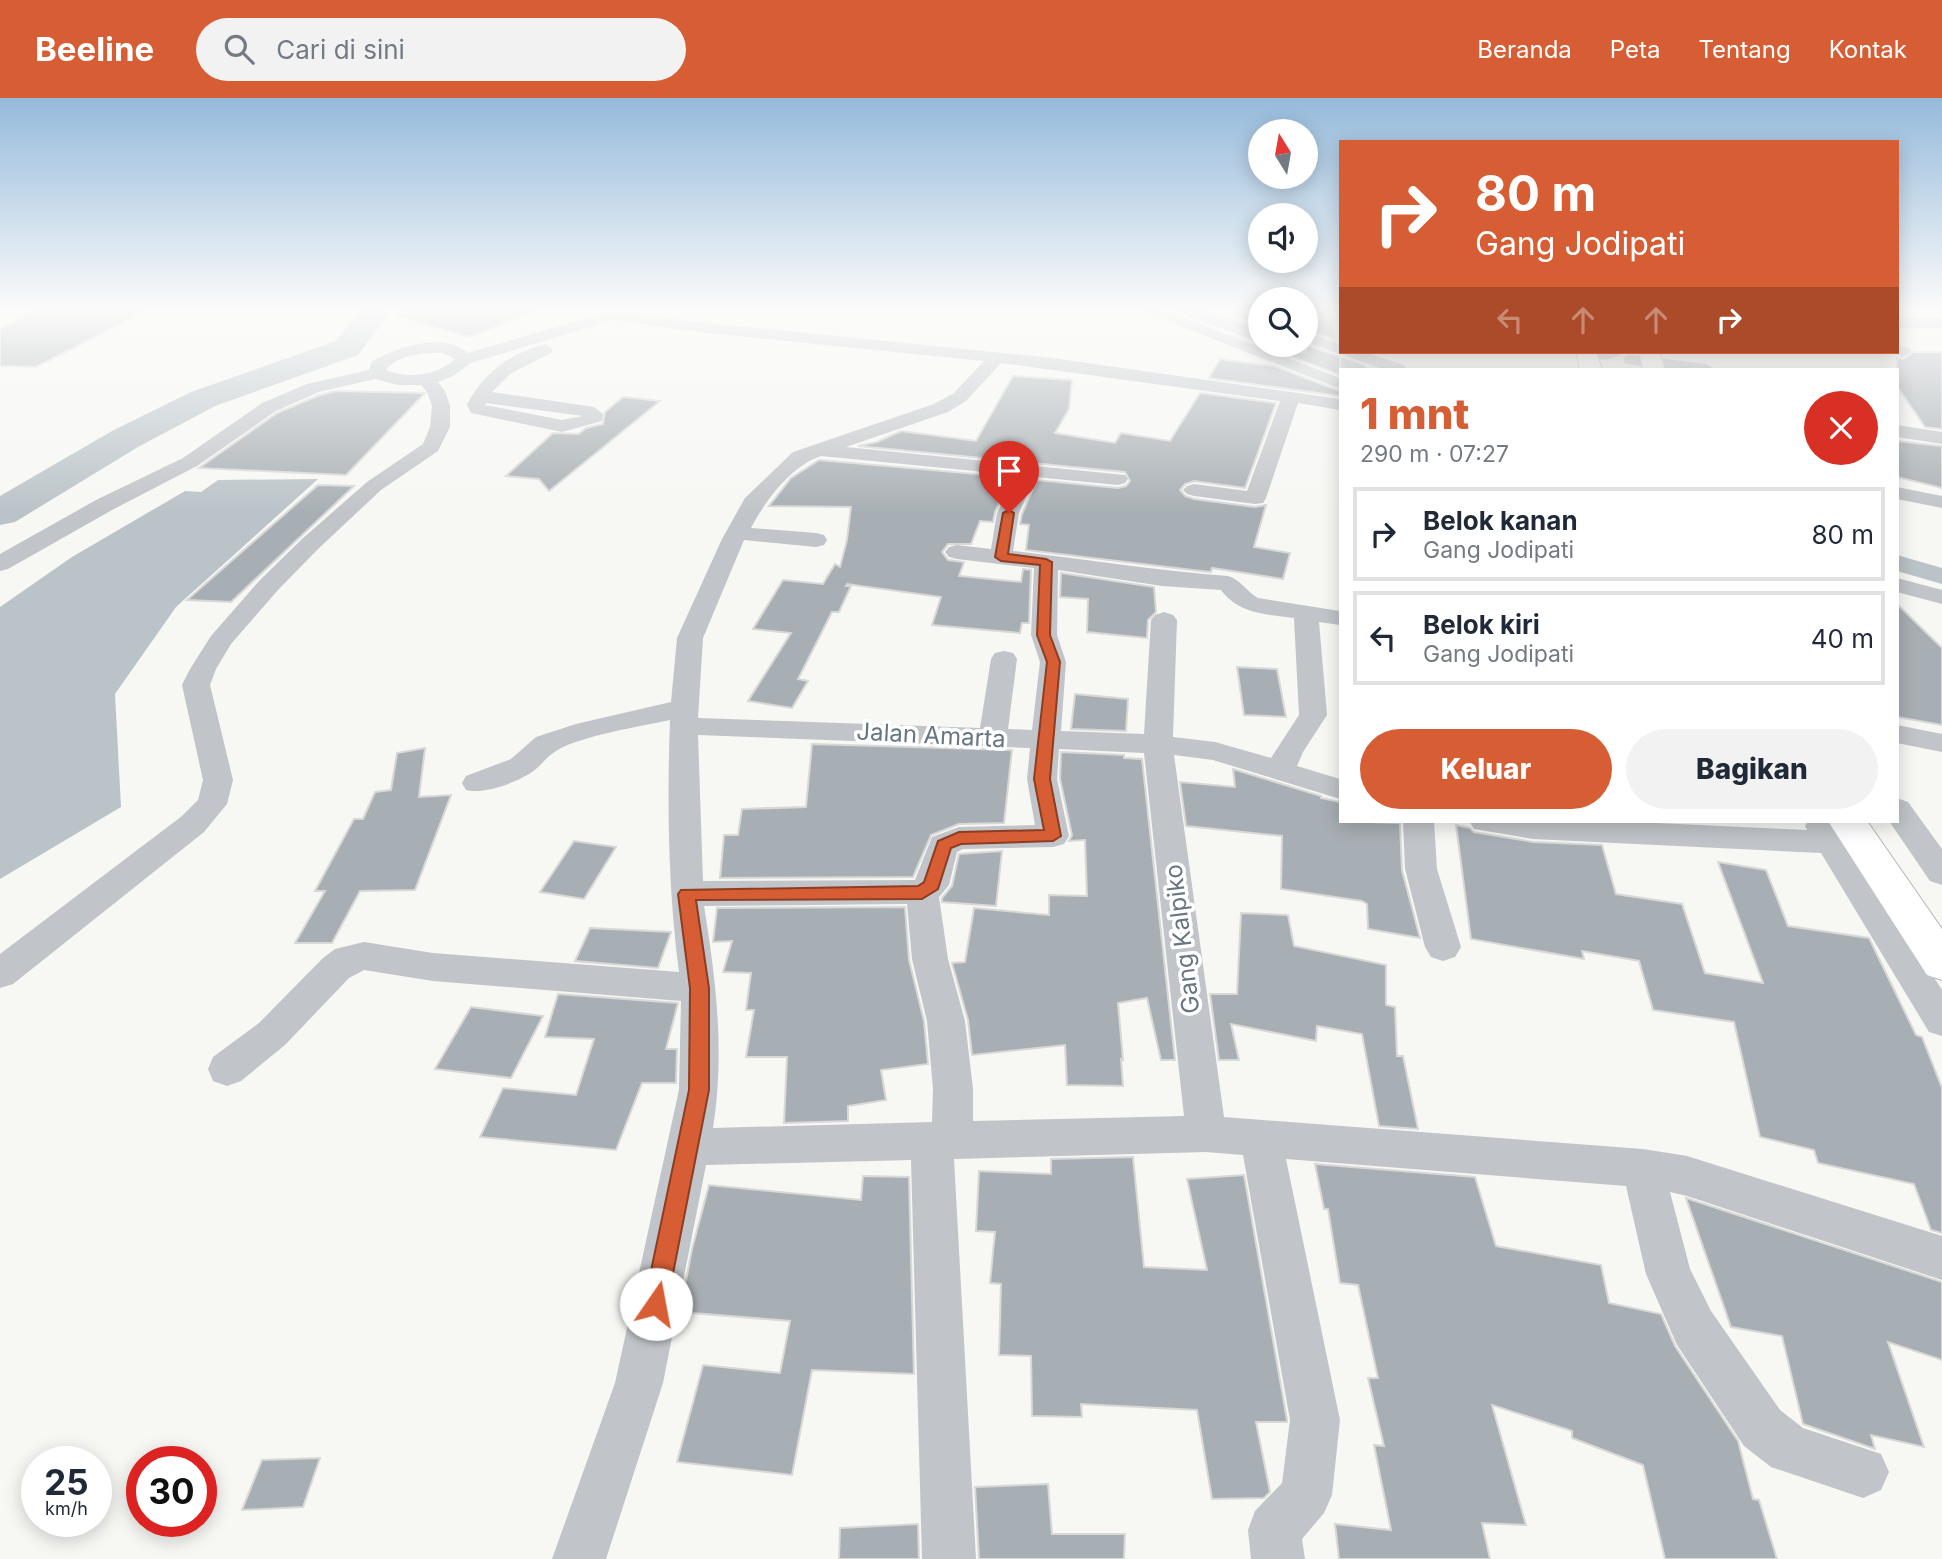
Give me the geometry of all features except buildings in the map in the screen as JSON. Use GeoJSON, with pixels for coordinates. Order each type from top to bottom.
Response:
{"type":"FeatureCollection","features":[{"type":"Feature","properties":{"kind":"highway"},"geometry":{"type":"LineString","coordinates":[[1875,823],[1942,915]]}},
{"type":"Feature","properties":{"kind":"highway"},"geometry":{"type":"LineString","coordinates":[[1832,828],[1942,963]]}},
{"type":"Feature","properties":{"kind":"street"},"geometry":{"type":"LineString","coordinates":[[0,564],[39,540],[190,462],[269,408],[313,388],[363,376]]}},
{"type":"Feature","properties":{"kind":"street"},"geometry":{"type":"LineString","coordinates":[[383,376],[404,380],[431,376]]}},
{"type":"Feature","properties":{"kind":"street"},"geometry":{"type":"LineString","coordinates":[[479,396],[587,411],[595,417],[562,426],[484,413],[476,405],[479,396],[499,376]]}},
{"type":"Feature","properties":{"kind":"street"},"geometry":{"type":"LineString","coordinates":[[579,1559],[639,1383],[699,1090],[699,988],[687,894],[684,717],[690,638],[752,503],[800,456],[941,408],[968,390],[980,376]]}},
{"type":"Feature","properties":{"kind":"street"},"geometry":{"type":"LineString","coordinates":[[1143,376],[1339,404]]}},
{"type":"Feature","properties":{"kind":"street"},"geometry":{"type":"LineString","coordinates":[[1320,376],[1339,384]]}},
{"type":"Feature","properties":{"kind":"street"},"geometry":{"type":"LineString","coordinates":[[0,974],[193,824],[212,804],[218,780],[196,685],[200,677],[220,641],[277,576],[374,486],[431,447],[440,427],[440,406],[436,391],[425,378]]}},
{"type":"Feature","properties":{"kind":"street"},"geometry":{"type":"LineString","coordinates":[[1194,490],[1255,498],[1290,399]]}},
{"type":"Feature","properties":{"kind":"street"},"geometry":{"type":"LineString","coordinates":[[1899,431],[1942,438]]}},
{"type":"Feature","properties":{"kind":"street"},"geometry":{"type":"LineString","coordinates":[[816,450],[1118,479]]}},
{"type":"Feature","properties":{"kind":"street"},"geometry":{"type":"LineString","coordinates":[[1001,557],[1009,513],[1028,470]]}},
{"type":"Feature","properties":{"kind":"street"},"geometry":{"type":"LineString","coordinates":[[1899,493],[1942,502]]}},
{"type":"Feature","properties":{"kind":"street"},"geometry":{"type":"LineString","coordinates":[[736,533],[816,541]]}},
{"type":"Feature","properties":{"kind":"street"},"geometry":{"type":"LineString","coordinates":[[957,552],[1046,562],[1105,557],[1161,579],[1225,571],[1239,597],[1251,604],[1339,618]]}},
{"type":"Feature","properties":{"kind":"street"},"geometry":{"type":"LineString","coordinates":[[687,894],[922,892],[932,885],[943,845],[959,838],[1053,836],[1042,779],[1053,662],[1044,635],[1046,562]]}},
{"type":"Feature","properties":{"kind":"street"},"geometry":{"type":"LineString","coordinates":[[1899,586],[1942,597]]}},
{"type":"Feature","properties":{"kind":"street"},"geometry":{"type":"LineString","coordinates":[[1281,770],[1289,749],[1305,730],[1313,715],[1309,688],[1306,614]]}},
{"type":"Feature","properties":{"kind":"street","name":"Gang Kalpiko"},"geometry":{"type":"LineString","coordinates":[[1164,620],[1158,744],[1206,1134]]}},
{"type":"Feature","properties":{"kind":"street"},"geometry":{"type":"LineString","coordinates":[[993,738],[1004,659]]}},
{"type":"Feature","properties":{"kind":"street","name":"Jalan Amarta"},"geometry":{"type":"LineString","coordinates":[[477,783],[521,766],[547,744],[556,740],[684,717],[993,738],[1158,744],[1215,751],[1339,789]]}},
{"type":"Feature","properties":{"kind":"street"},"geometry":{"type":"LineString","coordinates":[[1899,734],[1942,743]]}},
{"type":"Feature","properties":{"kind":"street"},"geometry":{"type":"LineString","coordinates":[[1899,812],[1938,862]]}},
{"type":"Feature","properties":{"kind":"street"},"geometry":{"type":"LineString","coordinates":[[1418,823],[1421,869],[1443,947]]}},
{"type":"Feature","properties":{"kind":"street"},"geometry":{"type":"LineString","coordinates":[[1499,823],[1533,828],[1832,828],[1942,1021]]}},
{"type":"Feature","properties":{"kind":"street"},"geometry":{"type":"LineString","coordinates":[[922,892],[930,959],[946,1021],[953,1089],[942,1141],[949,1559]]}},
{"type":"Feature","properties":{"kind":"street"},"geometry":{"type":"LineString","coordinates":[[227,1069],[272,1034],[336,968],[348,959],[364,956],[433,967],[699,988]]}},
{"type":"Feature","properties":{"kind":"street"},"geometry":{"type":"LineString","coordinates":[[689,1147],[1206,1134],[1643,1168],[1688,1176],[1942,1258]]}},
{"type":"Feature","properties":{"kind":"street"},"geometry":{"type":"LineString","coordinates":[[1261,1139],[1315,1420],[1306,1495],[1274,1530],[1278,1559]]}},
{"type":"Feature","properties":{"kind":"street"},"geometry":{"type":"LineString","coordinates":[[1643,1168],[1674,1285],[1694,1328],[1762,1429],[1788,1449],[1863,1472]]}},
{"type":"Feature","properties":{"kind":"shaded area"},"geometry":{"type":"Polygon","coordinates":[[[318,479],[176,607],[115,694],[121,807],[0,879],[0,607],[72,557],[185,491],[201,492],[218,480],[318,479]]]}},
{"type":"Feature","properties":{"kind":"waterway"},"geometry":{"type":"LineString","coordinates":[[0,513],[125,439],[203,399],[267,376]]}},
{"type":"Feature","properties":{"kind":"waterway"},"geometry":{"type":"LineString","coordinates":[[1899,564],[1942,576]]}},
{"type":"Feature","properties":{"kind":"route"},"geometry":{"type":"LineString","coordinates":[[656,1304],[699,1090],[699,988],[687,894],[922,892],[932,885],[943,845],[959,838],[1053,836],[1042,779],[1053,662],[1044,635],[1046,562],[1001,557],[1009,513]]}}]}
